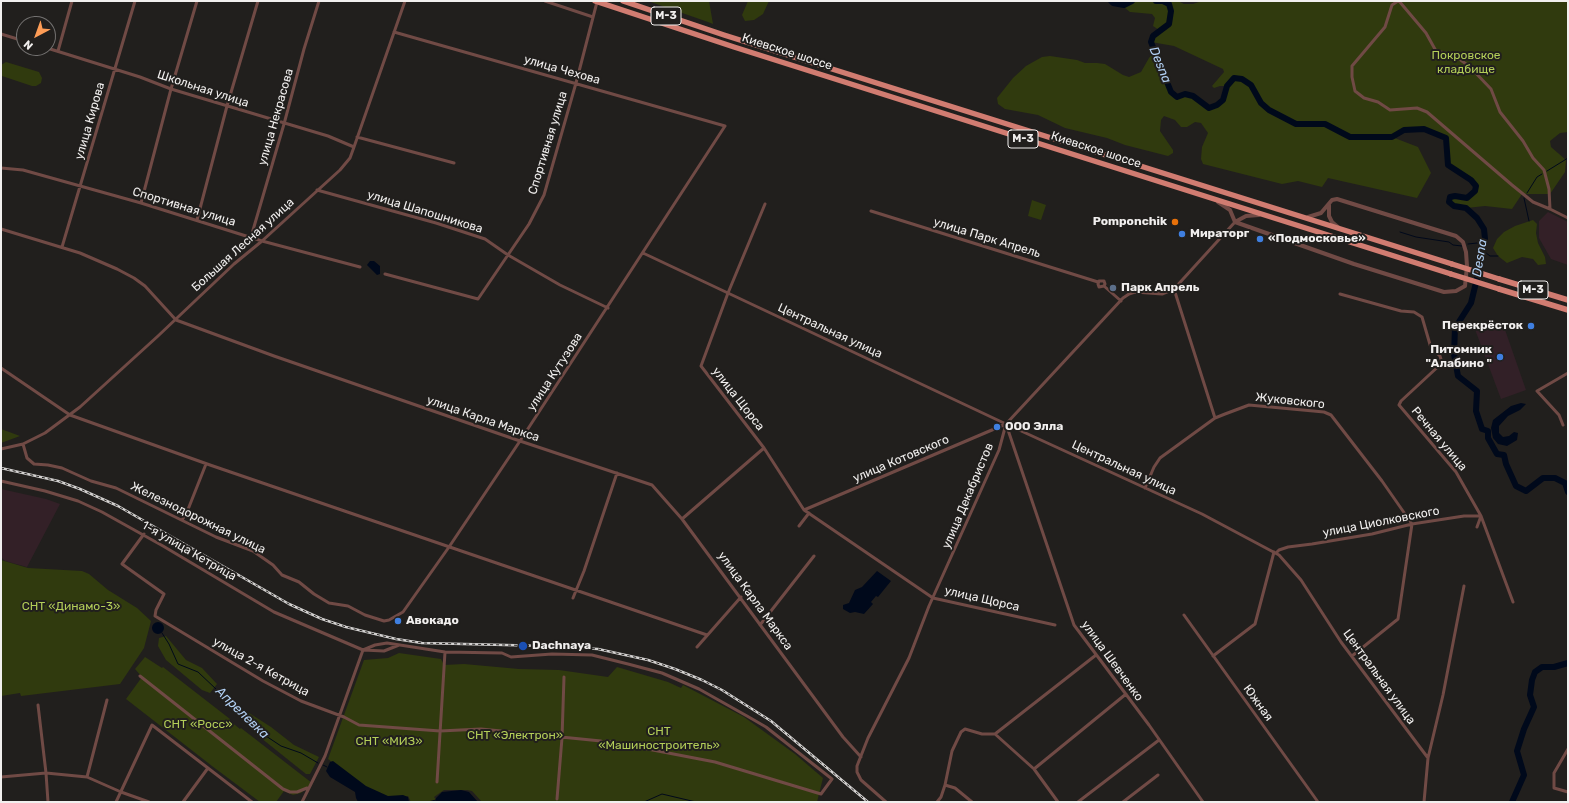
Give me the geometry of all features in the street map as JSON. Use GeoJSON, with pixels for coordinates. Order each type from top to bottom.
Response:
{"type":"FeatureCollection","features":[{"type":"Feature","properties":{"kind":"highway","name":"Киевское шоссе"},"geometry":{"type":"LineString","coordinates":[[596,1],[734,47],[1568,310]]}},
{"type":"Feature","properties":{"kind":"highway","name":"Киевское шоссе"},"geometry":{"type":"LineString","coordinates":[[623,1],[732,37],[1304,218],[1568,300]]}},
{"type":"Feature","properties":{"kind":"street"},"geometry":{"type":"LineString","coordinates":[[58,52],[72,1]]}},
{"type":"Feature","properties":{"kind":"street","name":"улица Кирова"},"geometry":{"type":"LineString","coordinates":[[62,247],[135,1]]}},
{"type":"Feature","properties":{"kind":"street"},"geometry":{"type":"LineString","coordinates":[[141,203],[171,89],[197,1]]}},
{"type":"Feature","properties":{"kind":"street"},"geometry":{"type":"LineString","coordinates":[[197,220],[227,106],[258,1]]}},
{"type":"Feature","properties":{"kind":"street","name":"улица Некрасова"},"geometry":{"type":"LineString","coordinates":[[251,237],[319,1]]}},
{"type":"Feature","properties":{"kind":"street","name":"Большая Лесная улица"},"geometry":{"type":"LineString","coordinates":[[1,449],[23,444],[45,433],[70,415],[176,320],[234,264],[262,241],[340,170],[350,158],[404,1]]}},
{"type":"Feature","properties":{"kind":"street"},"geometry":{"type":"LineString","coordinates":[[545,1],[593,17]]}},
{"type":"Feature","properties":{"kind":"street","name":"Спортивная улица"},"geometry":{"type":"LineString","coordinates":[[384,274],[478,299],[529,224],[544,194],[576,83],[596,1]]}},
{"type":"Feature","properties":{"kind":"street"},"geometry":{"type":"LineString","coordinates":[[1550,209],[1549,189],[1544,170],[1533,158],[1523,141],[1500,112],[1491,90],[1470,67],[1454,55],[1436,51],[1426,33],[1398,1],[1392,5],[1385,27],[1352,66],[1352,77],[1355,91],[1364,98],[1378,102],[1390,110],[1416,108],[1427,112],[1512,186],[1534,202],[1568,218]]}},
{"type":"Feature","properties":{"kind":"street","name":"улица Чехова"},"geometry":{"type":"LineString","coordinates":[[394,32],[725,126]]}},
{"type":"Feature","properties":{"kind":"street"},"geometry":{"type":"LineString","coordinates":[[1,36],[16,39]]}},
{"type":"Feature","properties":{"kind":"street","name":"Школьная улица"},"geometry":{"type":"LineString","coordinates":[[58,52],[140,77],[171,89],[328,136],[354,147]]}},
{"type":"Feature","properties":{"kind":"street","name":"улица Кутузова"},"geometry":{"type":"LineString","coordinates":[[389,620],[403,612],[449,547],[608,308],[725,126]]}},
{"type":"Feature","properties":{"kind":"street"},"geometry":{"type":"LineString","coordinates":[[357,137],[454,163]]}},
{"type":"Feature","properties":{"kind":"street","name":"Спортивная улица"},"geometry":{"type":"LineString","coordinates":[[1,168],[23,170],[141,203],[262,241],[360,267]]}},
{"type":"Feature","properties":{"kind":"street","name":"улица Шапошникова"},"geometry":{"type":"LineString","coordinates":[[317,190],[436,223],[485,239],[508,255],[560,285],[608,308]]}},
{"type":"Feature","properties":{"kind":"street"},"geometry":{"type":"LineString","coordinates":[[1210,198],[1229,209],[1235,222],[1354,264],[1444,292],[1456,291],[1465,286],[1467,266],[1466,252],[1464,245],[1457,237],[1339,199],[1332,200],[1329,205],[1318,215],[1304,218]]}},
{"type":"Feature","properties":{"kind":"street","name":"улица Щорса"},"geometry":{"type":"LineString","coordinates":[[765,204],[728,293],[701,366],[764,448],[804,510],[933,598],[1055,625]]}},
{"type":"Feature","properties":{"kind":"street"},"geometry":{"type":"LineString","coordinates":[[1329,205],[1328,213],[1331,220],[1341,229]]}},
{"type":"Feature","properties":{"kind":"street","name":"улица Парк Апрель"},"geometry":{"type":"LineString","coordinates":[[871,211],[1098,282],[1101,280],[1104,281],[1104,286],[1121,301]]}},
{"type":"Feature","properties":{"kind":"street"},"geometry":{"type":"LineString","coordinates":[[1215,418],[1174,289],[1235,222],[1242,217],[1249,215],[1267,215]]}},
{"type":"Feature","properties":{"kind":"street"},"geometry":{"type":"LineString","coordinates":[[1242,217],[1240,222],[1242,224]]}},
{"type":"Feature","properties":{"kind":"street","name":"улица Карла Маркса"},"geometry":{"type":"LineString","coordinates":[[1,229],[93,258],[134,278],[145,286],[176,320],[274,356],[652,485],[682,519],[843,736],[861,757]]}},
{"type":"Feature","properties":{"kind":"street","name":"Центральная улица"},"geometry":{"type":"LineString","coordinates":[[644,253],[1006,424],[1202,514],[1275,552],[1285,560],[1301,580],[1352,656],[1428,758]]}},
{"type":"Feature","properties":{"kind":"street","name":"улица Декабристов"},"geometry":{"type":"LineString","coordinates":[[886,802],[861,780],[857,771],[861,757],[868,738],[909,658],[928,606],[933,598],[999,450],[1006,424],[1121,301],[1132,293],[1162,294],[1174,289]]}},
{"type":"Feature","properties":{"kind":"street","name":"Речная улица"},"geometry":{"type":"LineString","coordinates":[[1340,294],[1401,311],[1414,312],[1422,317],[1431,348],[1440,356],[1442,363],[1401,400],[1399,405],[1456,472],[1481,516],[1513,602]]}},
{"type":"Feature","properties":{"kind":"street"},"geometry":{"type":"LineString","coordinates":[[1,368],[70,415],[206,464],[707,636]]}},
{"type":"Feature","properties":{"kind":"street"},"geometry":{"type":"LineString","coordinates":[[1563,425],[1559,415],[1537,391],[1568,373]]}},
{"type":"Feature","properties":{"kind":"street","name":"Жуковского"},"geometry":{"type":"LineString","coordinates":[[1145,488],[1154,467],[1160,458],[1215,418],[1249,405],[1324,412],[1331,415],[1382,481],[1412,524]]}},
{"type":"Feature","properties":{"kind":"street","name":"улица Котовского"},"geometry":{"type":"LineString","coordinates":[[804,510],[1006,424]]}},
{"type":"Feature","properties":{"kind":"street","name":"улица Шевченко"},"geometry":{"type":"LineString","coordinates":[[1006,424],[1074,625],[1126,694],[1203,802]]}},
{"type":"Feature","properties":{"kind":"street","name":"Железнодорожная улица"},"geometry":{"type":"LineString","coordinates":[[23,444],[27,458],[34,464],[62,468],[91,481],[116,488],[216,537],[253,551],[273,565],[282,575],[299,582],[314,594],[329,603],[348,606],[373,619],[389,620]]}},
{"type":"Feature","properties":{"kind":"street"},"geometry":{"type":"LineString","coordinates":[[682,519],[764,448]]}},
{"type":"Feature","properties":{"kind":"street"},"geometry":{"type":"LineString","coordinates":[[182,520],[187,512],[206,464]]}},
{"type":"Feature","properties":{"kind":"street"},"geometry":{"type":"LineString","coordinates":[[573,598],[617,473]]}},
{"type":"Feature","properties":{"kind":"street","name":"1-я улица Кетрица"},"geometry":{"type":"LineString","coordinates":[[1,481],[45,491],[78,501],[102,512],[144,534],[274,612],[364,650]]}},
{"type":"Feature","properties":{"kind":"street"},"geometry":{"type":"LineString","coordinates":[[799,526],[809,513]]}},
{"type":"Feature","properties":{"kind":"street","name":"улица Циолковского"},"geometry":{"type":"LineString","coordinates":[[1275,552],[1288,546],[1312,544],[1372,534],[1412,524],[1464,516],[1481,516]]}},
{"type":"Feature","properties":{"kind":"street"},"geometry":{"type":"LineString","coordinates":[[1477,526],[1481,516]]}},
{"type":"Feature","properties":{"kind":"street"},"geometry":{"type":"LineString","coordinates":[[1352,656],[1398,619],[1412,524]]}},
{"type":"Feature","properties":{"kind":"street","name":"улица 2-я Кетрица"},"geometry":{"type":"LineString","coordinates":[[144,534],[122,564],[164,594],[156,610],[155,616],[263,681],[301,701],[359,725],[440,731],[482,729],[601,741]]}},
{"type":"Feature","properties":{"kind":"street"},"geometry":{"type":"LineString","coordinates":[[1213,656],[1255,624],[1275,552]]}},
{"type":"Feature","properties":{"kind":"street"},"geometry":{"type":"LineString","coordinates":[[760,625],[814,556]]}},
{"type":"Feature","properties":{"kind":"street"},"geometry":{"type":"LineString","coordinates":[[1424,802],[1428,758],[1443,694],[1464,586]]}},
{"type":"Feature","properties":{"kind":"street"},"geometry":{"type":"LineString","coordinates":[[697,647],[741,597]]}},
{"type":"Feature","properties":{"kind":"street","name":"Южная"},"geometry":{"type":"LineString","coordinates":[[1184,616],[1318,802]]}},
{"type":"Feature","properties":{"kind":"street"},"geometry":{"type":"LineString","coordinates":[[364,650],[381,644],[399,645],[445,652],[502,653],[511,657],[552,654],[592,655],[662,673],[699,689],[766,727],[832,779],[821,794],[715,762],[606,741]]}},
{"type":"Feature","properties":{"kind":"street"},"geometry":{"type":"LineString","coordinates":[[364,650],[384,651],[399,645]]}},
{"type":"Feature","properties":{"kind":"street"},"geometry":{"type":"LineString","coordinates":[[302,802],[307,788],[322,762],[364,650]]}},
{"type":"Feature","properties":{"kind":"street"},"geometry":{"type":"LineString","coordinates":[[437,782],[445,652]]}},
{"type":"Feature","properties":{"kind":"street"},"geometry":{"type":"LineString","coordinates":[[937,802],[941,797],[945,785],[952,750],[964,729],[982,734],[995,734],[1096,655]]}},
{"type":"Feature","properties":{"kind":"street"},"geometry":{"type":"LineString","coordinates":[[140,676],[283,789],[290,792],[297,792],[307,788]]}},
{"type":"Feature","properties":{"kind":"street"},"geometry":{"type":"LineString","coordinates":[[557,799],[562,738],[564,677]]}},
{"type":"Feature","properties":{"kind":"street"},"geometry":{"type":"LineString","coordinates":[[1034,769],[1126,694]]}},
{"type":"Feature","properties":{"kind":"street"},"geometry":{"type":"LineString","coordinates":[[87,777],[107,700]]}},
{"type":"Feature","properties":{"kind":"street"},"geometry":{"type":"LineString","coordinates":[[38,705],[48,802]]}},
{"type":"Feature","properties":{"kind":"street"},"geometry":{"type":"LineString","coordinates":[[116,802],[152,725],[208,768],[246,800],[252,802]]}},
{"type":"Feature","properties":{"kind":"street"},"geometry":{"type":"LineString","coordinates":[[995,734],[1034,769],[1058,802]]}},
{"type":"Feature","properties":{"kind":"street"},"geometry":{"type":"LineString","coordinates":[[1078,802],[1159,740]]}},
{"type":"Feature","properties":{"kind":"street"},"geometry":{"type":"LineString","coordinates":[[1568,749],[1554,773],[1554,788],[1568,792]]}},
{"type":"Feature","properties":{"kind":"street"},"geometry":{"type":"LineString","coordinates":[[183,802],[208,768]]}},
{"type":"Feature","properties":{"kind":"street"},"geometry":{"type":"LineString","coordinates":[[1,777],[46,773],[87,777],[149,802]]}},
{"type":"Feature","properties":{"kind":"street"},"geometry":{"type":"LineString","coordinates":[[1122,802],[1158,775]]}},
{"type":"Feature","properties":{"kind":"street"},"geometry":{"type":"LineString","coordinates":[[945,785],[955,788],[972,802]]}},
{"type":"Feature","properties":{"kind":"shaded area"},"geometry":{"type":"Polygon","coordinates":[[[1548,212],[1568,222],[1568,265],[1551,259],[1539,238],[1539,221],[1548,212]]]}},
{"type":"Feature","properties":{"kind":"shaded area","name":"Питомник \"Алабино \""},"geometry":{"type":"Polygon","coordinates":[[[1473,324],[1503,324],[1526,390],[1501,399],[1473,324]]]}},
{"type":"Feature","properties":{"kind":"shaded area"},"geometry":{"type":"Polygon","coordinates":[[[1,489],[46,499],[60,504],[27,567],[5,561],[1,557],[1,489]]]}},
{"type":"Feature","properties":{"kind":"green space"},"geometry":{"type":"Polygon","coordinates":[[[648,1],[709,1],[713,24],[708,22],[648,1]]]}},
{"type":"Feature","properties":{"kind":"green space"},"geometry":{"type":"Polygon","coordinates":[[[748,1],[769,1],[763,14],[754,20],[745,21],[742,15],[748,1]]]}},
{"type":"Feature","properties":{"kind":"green space","name":"Покровское кладбище"},"geometry":{"type":"Polygon","coordinates":[[[1111,1],[1178,1],[1184,4],[1193,4],[1202,1],[1568,1],[1568,132],[1560,133],[1550,141],[1551,147],[1566,160],[1565,172],[1550,194],[1522,194],[1512,209],[1485,206],[1466,208],[1454,206],[1449,202],[1450,197],[1467,197],[1475,191],[1476,186],[1471,180],[1448,165],[1445,138],[1424,129],[1404,130],[1392,137],[1418,147],[1431,173],[1417,198],[1328,178],[1322,187],[1298,181],[1282,184],[1203,164],[1201,159],[1202,147],[1208,133],[1201,123],[1195,122],[1187,127],[1181,127],[1175,120],[1164,116],[1161,120],[1160,131],[1173,150],[1173,153],[1168,156],[1125,145],[1107,138],[1065,128],[1038,115],[1005,109],[998,104],[997,98],[1013,78],[1026,66],[1042,57],[1050,56],[1077,60],[1085,63],[1105,64],[1129,77],[1141,72],[1155,51],[1171,92],[1177,97],[1185,94],[1193,96],[1209,108],[1217,105],[1223,100],[1227,86],[1214,88],[1212,86],[1224,72],[1223,69],[1174,46],[1151,42],[1153,36],[1159,30],[1153,26],[1155,18],[1152,14],[1130,12],[1120,4],[1111,1]]]}},
{"type":"Feature","properties":{"kind":"green space"},"geometry":{"type":"Polygon","coordinates":[[[6,62],[39,72],[42,78],[41,83],[36,86],[32,86],[2,76],[1,65],[6,62]]]}},
{"type":"Feature","properties":{"kind":"green space"},"geometry":{"type":"Polygon","coordinates":[[[1032,200],[1046,205],[1041,220],[1028,216],[1032,200]]]}},
{"type":"Feature","properties":{"kind":"green space"},"geometry":{"type":"Polygon","coordinates":[[[1533,220],[1537,224],[1536,233],[1538,243],[1545,257],[1546,264],[1538,265],[1533,259],[1522,257],[1507,263],[1498,256],[1493,248],[1497,239],[1504,232],[1515,226],[1533,220]]]}},
{"type":"Feature","properties":{"kind":"green space"},"geometry":{"type":"Polygon","coordinates":[[[1,429],[20,436],[1,443],[1,429]]]}},
{"type":"Feature","properties":{"kind":"green space","name":"СНТ «Динамо-3»"},"geometry":{"type":"Polygon","coordinates":[[[1,560],[28,568],[82,571],[89,574],[108,590],[137,608],[151,621],[144,648],[120,684],[21,696],[20,693],[1,696],[1,560]]]}},
{"type":"Feature","properties":{"kind":"green space"},"geometry":{"type":"Polygon","coordinates":[[[166,636],[186,660],[202,668],[217,684],[210,693],[202,690],[166,660],[158,646],[159,638],[166,636]]]}},
{"type":"Feature","properties":{"kind":"green space"},"geometry":{"type":"Polygon","coordinates":[[[399,653],[441,659],[444,665],[464,664],[519,669],[559,670],[608,677],[617,667],[668,682],[681,688],[683,685],[744,717],[795,754],[823,778],[817,802],[482,802],[472,791],[467,790],[444,790],[434,797],[438,802],[411,802],[408,796],[391,800],[366,789],[328,759],[364,660],[388,658],[399,653]]]}},
{"type":"Feature","properties":{"kind":"green space","name":"СНТ «Росс»"},"geometry":{"type":"Polygon","coordinates":[[[145,657],[162,668],[163,667],[230,719],[230,721],[240,729],[241,728],[312,783],[301,793],[293,795],[284,791],[276,802],[260,802],[212,766],[126,699],[142,677],[135,669],[145,657]]]}},
{"type":"Feature","properties":{"kind":"green space"},"geometry":{"type":"Polygon","coordinates":[[[246,711],[271,727],[294,745],[319,757],[310,774],[306,774],[256,734],[242,718],[246,711]]]}},
{"type":"Feature","properties":{"kind":"water"},"geometry":{"type":"Polygon","coordinates":[[[370,261],[374,261],[380,266],[380,274],[377,275],[367,265],[370,261]]]}},
{"type":"Feature","properties":{"kind":"water"},"geometry":{"type":"Polygon","coordinates":[[[1521,403],[1526,404],[1520,410],[1508,416],[1499,426],[1499,433],[1503,437],[1509,436],[1514,432],[1518,433],[1517,440],[1507,446],[1498,444],[1493,438],[1491,428],[1493,420],[1511,406],[1521,403]]]}},
{"type":"Feature","properties":{"kind":"water"},"geometry":{"type":"Polygon","coordinates":[[[877,571],[891,581],[878,597],[876,596],[871,602],[873,604],[864,614],[855,612],[850,613],[843,609],[843,605],[849,603],[855,590],[862,587],[877,571]]]}},
{"type":"Feature","properties":{"kind":"water"},"geometry":{"type":"Polygon","coordinates":[[[158,622],[162,624],[164,628],[162,632],[158,634],[154,632],[152,628],[154,624],[158,622]]]}},
{"type":"Feature","properties":{"kind":"water"},"geometry":{"type":"Polygon","coordinates":[[[333,761],[366,786],[388,796],[403,795],[408,797],[409,802],[358,802],[355,792],[330,777],[326,771],[330,762],[333,761]]]}},
{"type":"Feature","properties":{"kind":"water"},"geometry":{"type":"Polygon","coordinates":[[[461,790],[469,792],[478,802],[435,802],[436,798],[442,792],[461,790]]]}},
{"type":"Feature","properties":{"kind":"waterway","name":"Desna"},"geometry":{"type":"LineString","coordinates":[[1111,1],[1113,3],[1124,5],[1132,1]]}},
{"type":"Feature","properties":{"kind":"waterway","name":"Desna"},"geometry":{"type":"LineString","coordinates":[[1156,1],[1163,1],[1169,4],[1171,11],[1169,24],[1153,36],[1151,42],[1171,92],[1177,97],[1185,94],[1193,96],[1209,108],[1217,105],[1223,100],[1227,86],[1234,78],[1242,79],[1251,85],[1261,103],[1269,110],[1296,124],[1325,124],[1350,137],[1392,137],[1404,130],[1424,129],[1446,138],[1448,165],[1471,180],[1476,186],[1475,191],[1467,198],[1455,196],[1450,197],[1449,202],[1454,206],[1466,208],[1477,218],[1484,229],[1485,239],[1480,251],[1481,262],[1471,303],[1455,328],[1454,354],[1458,376],[1477,391],[1476,411],[1482,429],[1488,431],[1488,438],[1497,454],[1504,455],[1506,464],[1516,486],[1526,491],[1543,478],[1555,478],[1565,483],[1568,492]]}},
{"type":"Feature","properties":{"kind":"waterway"},"geometry":{"type":"LineString","coordinates":[[1547,171],[1568,158]]}},
{"type":"Feature","properties":{"kind":"waterway"},"geometry":{"type":"LineString","coordinates":[[1527,193],[1537,177],[1542,174]]}},
{"type":"Feature","properties":{"kind":"waterway"},"geometry":{"type":"LineString","coordinates":[[1524,198],[1529,221]]}},
{"type":"Feature","properties":{"kind":"waterway"},"geometry":{"type":"LineString","coordinates":[[1400,232],[1416,237],[1449,242],[1453,245],[1462,246]]}},
{"type":"Feature","properties":{"kind":"waterway"},"geometry":{"type":"LineString","coordinates":[[1468,244],[1477,243],[1482,246]]}},
{"type":"Feature","properties":{"kind":"waterway"},"geometry":{"type":"LineString","coordinates":[[1481,249],[1490,256],[1498,256]]}},
{"type":"Feature","properties":{"kind":"waterway","name":"Апрелевка"},"geometry":{"type":"LineString","coordinates":[[162,633],[178,664],[198,672],[216,689]]}},
{"type":"Feature","properties":{"kind":"waterway","name":"Desna"},"geometry":{"type":"LineString","coordinates":[[1512,802],[1524,775],[1517,751],[1524,729],[1534,707],[1530,695],[1532,680],[1535,672],[1542,667],[1554,667],[1568,663]]}},
{"type":"Feature","properties":{"kind":"waterway","name":"Апрелевка"},"geometry":{"type":"LineString","coordinates":[[223,695],[240,708],[263,734],[281,746],[301,753],[318,763]]}},
{"type":"Feature","properties":{"kind":"waterway"},"geometry":{"type":"LineString","coordinates":[[323,765],[327,767]]}},
{"type":"Feature","properties":{"kind":"waterway","name":"Апрелевка"},"geometry":{"type":"LineString","coordinates":[[644,802],[662,794],[696,802]]}},
{"type":"Feature","properties":{"kind":"waterway","name":"Апрелевка"},"geometry":{"type":"LineString","coordinates":[[428,802],[436,800]]}},
{"type":"Feature","properties":{"kind":"railway"},"geometry":{"type":"LineString","coordinates":[[1,468],[58,481],[118,506],[289,604],[322,619],[346,627],[396,639],[422,643],[547,646],[598,649],[648,660],[675,669],[722,690],[771,721],[868,802]]}},
{"type":"Feature","properties":{"kind":"place","name":"Pomponchik"},"geometry":{"type":"Point","coordinates":[1175,222]}},
{"type":"Feature","properties":{"kind":"place","name":"Мираторг"},"geometry":{"type":"Point","coordinates":[1182,234]}},
{"type":"Feature","properties":{"kind":"place","name":"«Подмосковье»"},"geometry":{"type":"Point","coordinates":[1260,239]}},
{"type":"Feature","properties":{"kind":"place","name":"Парк Апрель"},"geometry":{"type":"Point","coordinates":[1113,288]}},
{"type":"Feature","properties":{"kind":"place","name":"Перекрёсток"},"geometry":{"type":"Point","coordinates":[1531,326]}},
{"type":"Feature","properties":{"kind":"place","name":"Питомник \"Алабино \""},"geometry":{"type":"Point","coordinates":[1500,357]}},
{"type":"Feature","properties":{"kind":"place","name":"ООО Элла"},"geometry":{"type":"Point","coordinates":[997,427]}},
{"type":"Feature","properties":{"kind":"place","name":"Авокадо"},"geometry":{"type":"Point","coordinates":[398,621]}},
{"type":"Feature","properties":{"kind":"place","name":"Dachnaya"},"geometry":{"type":"Point","coordinates":[523,646]}},
{"type":"Feature","properties":{"kind":"park label","name":"СНТ «Электрон»"},"geometry":{"type":"Point","coordinates":[515,736]}},
{"type":"Feature","properties":{"kind":"park label","name":"СНТ «Машиностроитель»"},"geometry":{"type":"Point","coordinates":[659,739]}},
{"type":"Feature","properties":{"kind":"park label","name":"СНТ «МИЗ»"},"geometry":{"type":"Point","coordinates":[389,742]}}]}
